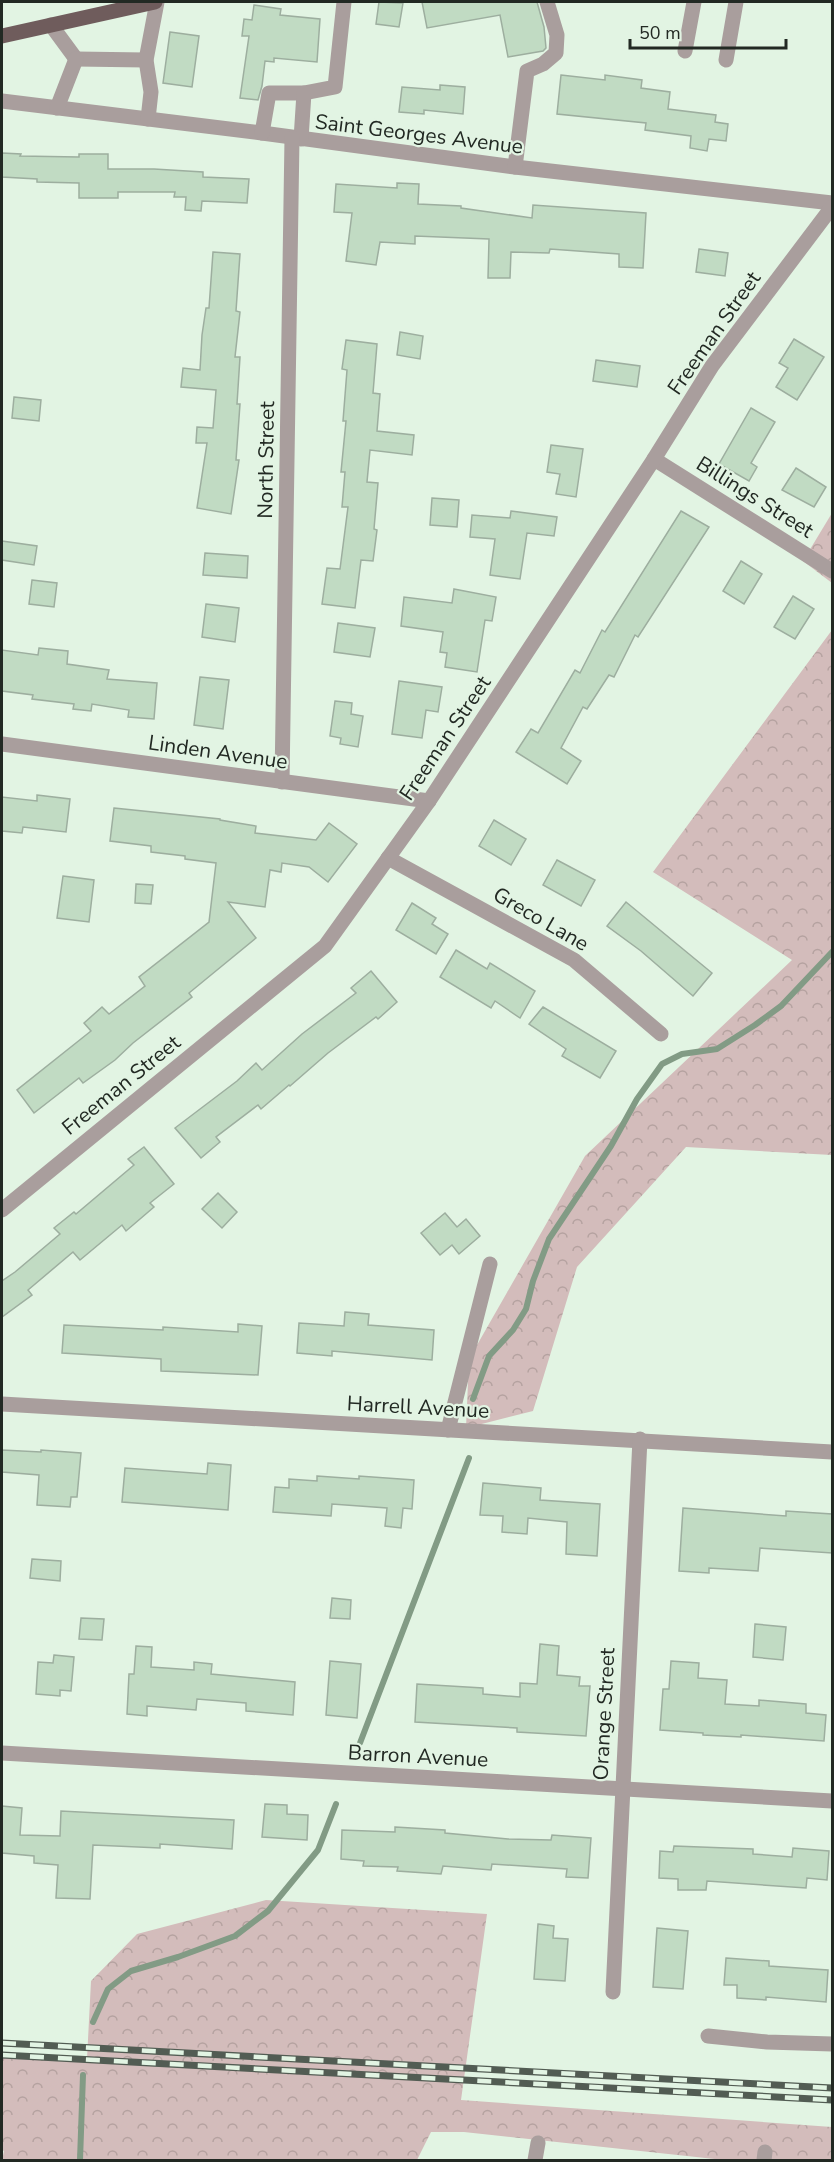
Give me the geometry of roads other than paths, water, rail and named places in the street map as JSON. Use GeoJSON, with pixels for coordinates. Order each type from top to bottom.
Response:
{"type":"FeatureCollection","features":[{"type":"Feature","properties":{"kind":"main road"},"geometry":{"type":"LineString","coordinates":[[2,36],[156,2]]}},
{"type":"Feature","properties":{"kind":"street"},"geometry":{"type":"LineString","coordinates":[[148,119],[151,92],[146,60],[156,2]]}},
{"type":"Feature","properties":{"kind":"street"},"geometry":{"type":"LineString","coordinates":[[262,133],[269,93],[304,93],[335,87],[344,2]]}},
{"type":"Feature","properties":{"kind":"street"},"geometry":{"type":"LineString","coordinates":[[515,168],[527,71],[543,64],[556,53],[557,35],[547,2]]}},
{"type":"Feature","properties":{"kind":"street"},"geometry":{"type":"LineString","coordinates":[[685,51],[694,2]]}},
{"type":"Feature","properties":{"kind":"street"},"geometry":{"type":"LineString","coordinates":[[726,60],[736,2]]}},
{"type":"Feature","properties":{"kind":"street"},"geometry":{"type":"LineString","coordinates":[[51,25],[76,59]]}},
{"type":"Feature","properties":{"kind":"street"},"geometry":{"type":"LineString","coordinates":[[76,59],[146,60]]}},
{"type":"Feature","properties":{"kind":"street"},"geometry":{"type":"LineString","coordinates":[[57,108],[76,59]]}},
{"type":"Feature","properties":{"kind":"street","name":"North Street"},"geometry":{"type":"LineString","coordinates":[[282,782],[297,139],[304,93]]}},
{"type":"Feature","properties":{"kind":"street","name":"Saint Georges Avenue"},"geometry":{"type":"LineString","coordinates":[[2,101],[262,133],[515,168],[832,205]]}},
{"type":"Feature","properties":{"kind":"street","name":"Freeman Street"},"geometry":{"type":"LineString","coordinates":[[2,1210],[325,946],[429,801],[654,459],[712,366],[832,205]]}},
{"type":"Feature","properties":{"kind":"street","name":"Billings Street"},"geometry":{"type":"LineString","coordinates":[[654,459],[832,571]]}},
{"type":"Feature","properties":{"kind":"street","name":"Linden Avenue"},"geometry":{"type":"LineString","coordinates":[[2,744],[429,801]]}},
{"type":"Feature","properties":{"kind":"street","name":"Greco Lane"},"geometry":{"type":"LineString","coordinates":[[388,858],[574,960],[661,1034]]}},
{"type":"Feature","properties":{"kind":"street"},"geometry":{"type":"LineString","coordinates":[[448,1430],[490,1264]]}},
{"type":"Feature","properties":{"kind":"street","name":"Harrell Avenue"},"geometry":{"type":"LineString","coordinates":[[2,1404],[640,1439],[832,1452]]}},
{"type":"Feature","properties":{"kind":"street","name":"Orange Street"},"geometry":{"type":"LineString","coordinates":[[613,1992],[640,1439]]}},
{"type":"Feature","properties":{"kind":"street","name":"Barron Avenue"},"geometry":{"type":"LineString","coordinates":[[2,1753],[622,1787],[832,1801]]}},
{"type":"Feature","properties":{"kind":"street"},"geometry":{"type":"LineString","coordinates":[[708,2036],[767,2042],[832,2044]]}},
{"type":"Feature","properties":{"kind":"street"},"geometry":{"type":"LineString","coordinates":[[535,2160],[538,2143]]}},
{"type":"Feature","properties":{"kind":"waterway"},"geometry":{"type":"LineString","coordinates":[[473,1399],[489,1356],[513,1330],[526,1309],[533,1281],[549,1239],[611,1146],[637,1099],[662,1064],[682,1054],[717,1049],[755,1025],[781,1006],[832,952]]}},
{"type":"Feature","properties":{"kind":"waterway"},"geometry":{"type":"LineString","coordinates":[[360,1743],[469,1458]]}},
{"type":"Feature","properties":{"kind":"waterway"},"geometry":{"type":"LineString","coordinates":[[93,2022],[108,1989],[131,1971],[235,1936],[268,1911],[318,1850],[336,1804]]}},
{"type":"Feature","properties":{"kind":"waterway"},"geometry":{"type":"LineString","coordinates":[[80,2160],[83,2075]]}},
{"type":"Feature","properties":{"kind":"railway"},"geometry":{"type":"LineString","coordinates":[[2,2043],[832,2088]]}},
{"type":"Feature","properties":{"kind":"railway"},"geometry":{"type":"LineString","coordinates":[[2,2055],[832,2100]]}}]}
